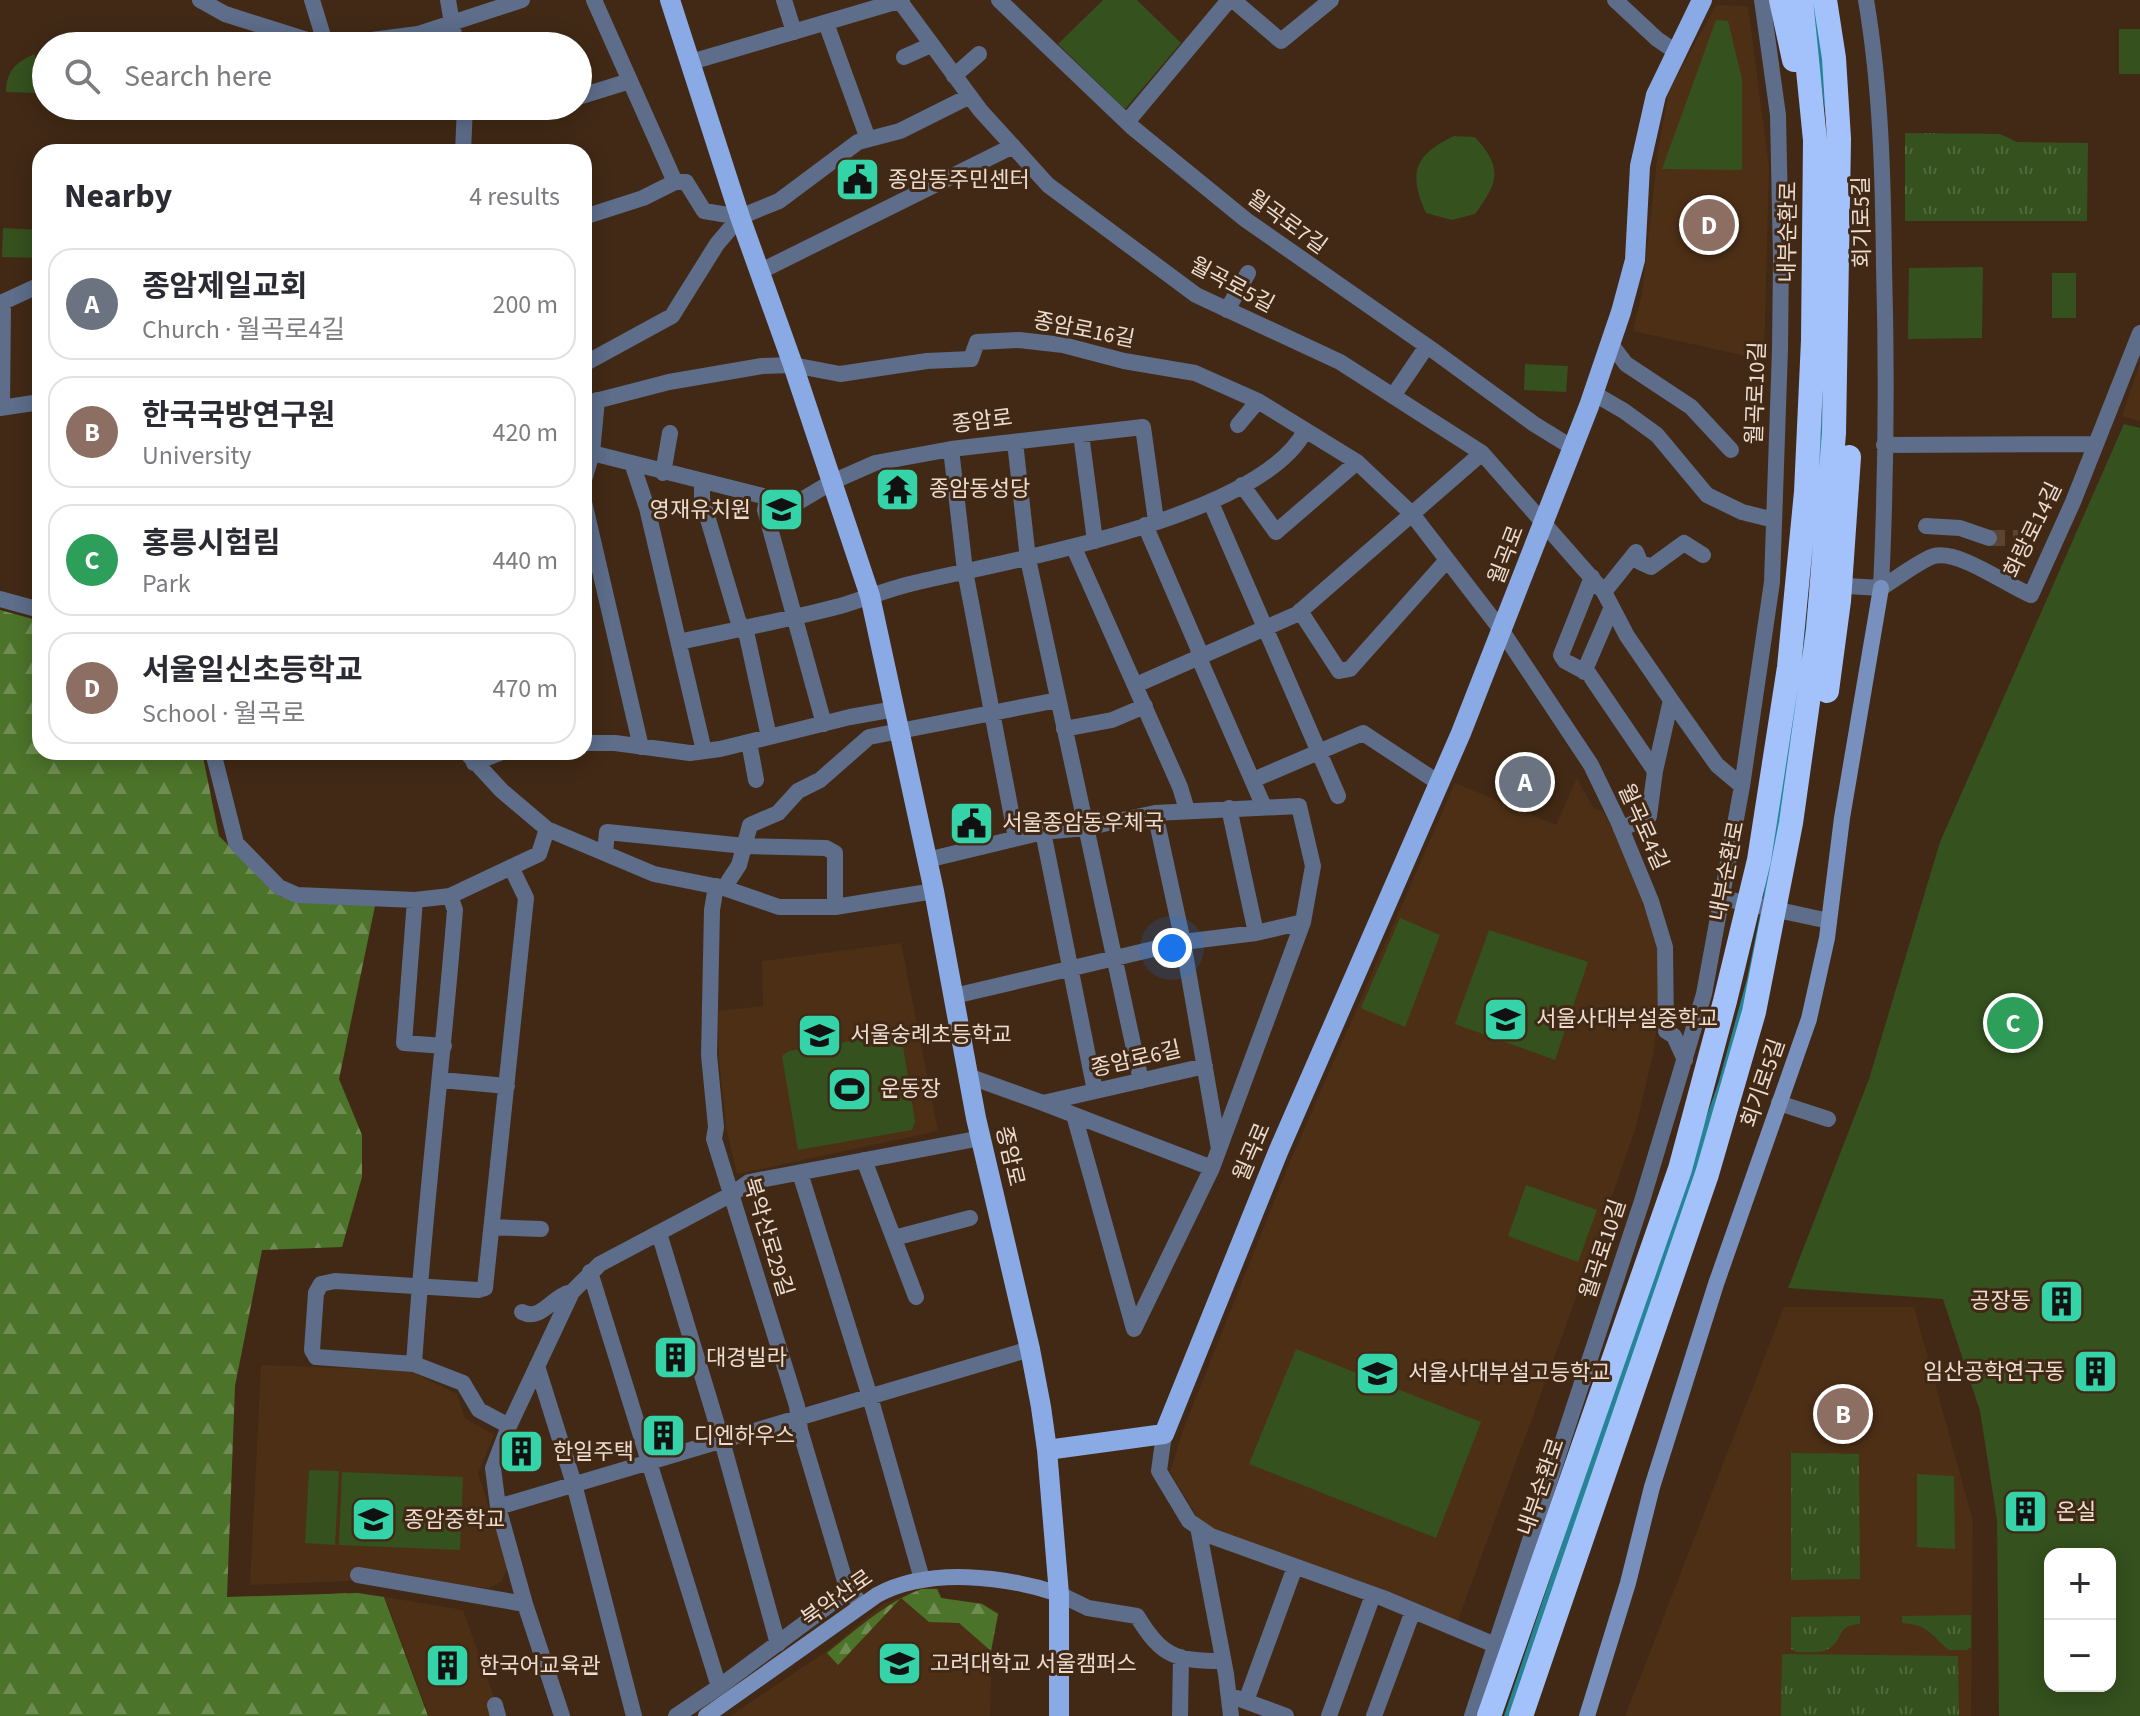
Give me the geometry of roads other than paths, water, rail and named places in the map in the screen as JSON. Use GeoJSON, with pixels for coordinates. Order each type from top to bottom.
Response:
{"type":"FeatureCollection","features":[{"type":"Feature","properties":{"kind":"highway"},"geometry":{"type":"LineString","coordinates":[[1759,860],[1790,512],[1797,377],[1800,104],[1793,46],[1781,0]]}},
{"type":"Feature","properties":{"kind":"highway","name":"내부순환로"},"geometry":{"type":"LineString","coordinates":[[1489,1716],[1680,1169],[1759,860],[1789,667],[1806,492],[1813,340],[1815,140],[1801,0]]}},
{"type":"Feature","properties":{"kind":"highway"},"geometry":{"type":"LineString","coordinates":[[1521,1716],[1693,1217],[1754,1012],[1791,823],[1811,694],[1830,496],[1837,367],[1839,139],[1834,58],[1825,0]]}},
{"type":"Feature","properties":{"kind":"highway"},"geometry":{"type":"LineString","coordinates":[[1754,1012],[1772,971],[1790,890],[1823,725],[1839,601],[1848,490],[1852,341],[1852,119],[1841,0]]}},
{"type":"Feature","properties":{"kind":"main road","name":"종암로"},"geometry":{"type":"LineString","coordinates":[[670,0],[740,217],[870,596],[934,891],[981,1138],[1030,1349],[1047,1450],[1059,1594],[1059,1716]]}},
{"type":"Feature","properties":{"kind":"main road","name":"월곡로"},"geometry":{"type":"LineString","coordinates":[[1164,1434],[1278,1152],[1439,783],[1573,448],[1635,260],[1640,166],[1656,95],[1699,6]]}},
{"type":"Feature","properties":{"kind":"main road"},"geometry":{"type":"LineString","coordinates":[[1047,1450],[1164,1434]]}},
{"type":"Feature","properties":{"kind":"street"},"geometry":{"type":"LineString","coordinates":[[200,0],[225,14],[282,32]]}},
{"type":"Feature","properties":{"kind":"street"},"geometry":{"type":"LineString","coordinates":[[312,0],[322,32]]}},
{"type":"Feature","properties":{"kind":"street"},"geometry":{"type":"LineString","coordinates":[[448,0],[454,32]]}},
{"type":"Feature","properties":{"kind":"street"},"geometry":{"type":"LineString","coordinates":[[424,32],[522,0]]}},
{"type":"Feature","properties":{"kind":"street"},"geometry":{"type":"LineString","coordinates":[[594,0],[675,182]]}},
{"type":"Feature","properties":{"kind":"street"},"geometry":{"type":"LineString","coordinates":[[784,0],[794,32]]}},
{"type":"Feature","properties":{"kind":"street"},"geometry":{"type":"LineString","coordinates":[[691,62],[900,0]]}},
{"type":"Feature","properties":{"kind":"street","name":"월곡로5길"},"geometry":{"type":"LineString","coordinates":[[900,0],[954,76],[1048,185],[1196,295],[1340,362],[1482,453],[1604,592],[1627,636],[1671,700]]}},
{"type":"Feature","properties":{"kind":"street","name":"월곡로7길"},"geometry":{"type":"LineString","coordinates":[[999,0],[1127,122],[1246,220],[1534,424],[1573,448]]}},
{"type":"Feature","properties":{"kind":"street"},"geometry":{"type":"LineString","coordinates":[[1127,122],[1231,0],[1281,41],[1331,0]]}},
{"type":"Feature","properties":{"kind":"street"},"geometry":{"type":"LineString","coordinates":[[1615,0],[1657,39],[1676,52]]}},
{"type":"Feature","properties":{"kind":"street"},"geometry":{"type":"LineString","coordinates":[[1699,6],[1714,0]]}},
{"type":"Feature","properties":{"kind":"street","name":"월곡로10길"},"geometry":{"type":"LineString","coordinates":[[1472,1716],[1642,1201],[1685,1060],[1704,994],[1742,786],[1772,582],[1780,349],[1778,115],[1762,0]]}},
{"type":"Feature","properties":{"kind":"street","name":"회기로5길"},"geometry":{"type":"LineString","coordinates":[[1587,1716],[1628,1583],[1652,1487],[1716,1284],[1809,1019],[1829,921],[1842,818],[1881,588],[1886,357],[1882,160],[1875,65],[1866,0]]}},
{"type":"Feature","properties":{"kind":"street"},"geometry":{"type":"LineString","coordinates":[[826,23],[868,139]]}},
{"type":"Feature","properties":{"kind":"street"},"geometry":{"type":"LineString","coordinates":[[904,57],[931,45]]}},
{"type":"Feature","properties":{"kind":"street"},"geometry":{"type":"LineString","coordinates":[[954,76],[979,54]]}},
{"type":"Feature","properties":{"kind":"street"},"geometry":{"type":"LineString","coordinates":[[592,93],[630,81]]}},
{"type":"Feature","properties":{"kind":"street"},"geometry":{"type":"LineString","coordinates":[[592,360],[672,316],[717,244],[740,217],[779,201],[858,142],[900,131],[970,96]]}},
{"type":"Feature","properties":{"kind":"street"},"geometry":{"type":"LineString","coordinates":[[463,144],[464,120]]}},
{"type":"Feature","properties":{"kind":"street"},"geometry":{"type":"LineString","coordinates":[[759,272],[1013,146]]}},
{"type":"Feature","properties":{"kind":"street"},"geometry":{"type":"LineString","coordinates":[[592,214],[643,198],[675,182],[686,182],[704,211],[740,217]]}},
{"type":"Feature","properties":{"kind":"street"},"geometry":{"type":"LineString","coordinates":[[1227,310],[1248,273]]}},
{"type":"Feature","properties":{"kind":"street"},"geometry":{"type":"LineString","coordinates":[[32,289],[3,302],[1,408],[32,403]]}},
{"type":"Feature","properties":{"kind":"street","name":"화랑로14길"},"geometry":{"type":"LineString","coordinates":[[1881,588],[1935,556],[1962,559],[2012,588],[2031,595],[2140,333]]}},
{"type":"Feature","properties":{"kind":"street","name":"종암로16길"},"geometry":{"type":"LineString","coordinates":[[793,365],[840,374],[927,361],[971,359],[977,342],[1019,340],[1063,345],[1124,361],[1195,373],[1258,401],[1357,462],[1412,514],[1502,631]]}},
{"type":"Feature","properties":{"kind":"street"},"geometry":{"type":"LineString","coordinates":[[1610,343],[1626,364],[1691,407],[1731,450]]}},
{"type":"Feature","properties":{"kind":"street"},"geometry":{"type":"LineString","coordinates":[[1393,396],[1427,346]]}},
{"type":"Feature","properties":{"kind":"street"},"geometry":{"type":"LineString","coordinates":[[592,401],[669,382],[762,366],[793,365]]}},
{"type":"Feature","properties":{"kind":"street"},"geometry":{"type":"LineString","coordinates":[[1593,393],[1657,435],[1707,495],[1742,512],[1774,520]]}},
{"type":"Feature","properties":{"kind":"street"},"geometry":{"type":"LineString","coordinates":[[1238,425],[1258,401]]}},
{"type":"Feature","properties":{"kind":"street","name":"종암로"},"geometry":{"type":"LineString","coordinates":[[832,482],[875,463],[951,449],[1143,427],[1151,523]]}},
{"type":"Feature","properties":{"kind":"street"},"geometry":{"type":"LineString","coordinates":[[679,642],[965,571],[1074,548],[1211,503],[1273,466],[1299,443],[1305,431]]}},
{"type":"Feature","properties":{"kind":"street"},"geometry":{"type":"LineString","coordinates":[[663,473],[670,433]]}},
{"type":"Feature","properties":{"kind":"street"},"geometry":{"type":"LineString","coordinates":[[1081,434],[1095,541]]}},
{"type":"Feature","properties":{"kind":"street"},"geometry":{"type":"LineString","coordinates":[[1015,442],[1028,559],[1141,1081]]}},
{"type":"Feature","properties":{"kind":"street"},"geometry":{"type":"LineString","coordinates":[[1884,445],[2096,444]]}},
{"type":"Feature","properties":{"kind":"street"},"geometry":{"type":"LineString","coordinates":[[951,449],[965,571],[1016,838]]}},
{"type":"Feature","properties":{"kind":"street"},"geometry":{"type":"LineString","coordinates":[[592,453],[795,504],[832,482]]}},
{"type":"Feature","properties":{"kind":"street"},"geometry":{"type":"LineString","coordinates":[[1136,685],[1264,630],[1300,611],[1482,453]]}},
{"type":"Feature","properties":{"kind":"street"},"geometry":{"type":"LineString","coordinates":[[1242,485],[1276,532],[1357,462]]}},
{"type":"Feature","properties":{"kind":"street"},"geometry":{"type":"LineString","coordinates":[[632,463],[647,508],[704,751]]}},
{"type":"Feature","properties":{"kind":"street"},"geometry":{"type":"LineString","coordinates":[[702,482],[702,499],[747,636],[769,737]]}},
{"type":"Feature","properties":{"kind":"street"},"geometry":{"type":"LineString","coordinates":[[767,499],[765,510],[824,724]]}},
{"type":"Feature","properties":{"kind":"street"},"geometry":{"type":"LineString","coordinates":[[1211,503],[1338,796]]}},
{"type":"Feature","properties":{"kind":"street"},"geometry":{"type":"LineString","coordinates":[[1151,523],[1198,648],[1199,658],[1264,807]]}},
{"type":"Feature","properties":{"kind":"street"},"geometry":{"type":"LineString","coordinates":[[1926,526],[1960,528],[1989,538]]}},
{"type":"Feature","properties":{"kind":"street"},"geometry":{"type":"LineString","coordinates":[[592,536],[641,747]]}},
{"type":"Feature","properties":{"kind":"street"},"geometry":{"type":"LineString","coordinates":[[1604,592],[1636,552],[1640,562],[1651,567],[1684,543],[1703,555]]}},
{"type":"Feature","properties":{"kind":"street"},"geometry":{"type":"LineString","coordinates":[[1074,548],[1180,787],[1187,810]]}},
{"type":"Feature","properties":{"kind":"street"},"geometry":{"type":"LineString","coordinates":[[1300,611],[1339,671],[1350,669],[1447,560]]}},
{"type":"Feature","properties":{"kind":"street"},"geometry":{"type":"LineString","coordinates":[[1592,577],[1561,655],[1565,661],[1589,674],[1655,771]]}},
{"type":"Feature","properties":{"kind":"street"},"geometry":{"type":"LineString","coordinates":[[1772,582],[1881,588]]}},
{"type":"Feature","properties":{"kind":"street"},"geometry":{"type":"LineString","coordinates":[[0,599],[32,608]]}},
{"type":"Feature","properties":{"kind":"street"},"geometry":{"type":"LineString","coordinates":[[1584,672],[1612,607]]}},
{"type":"Feature","properties":{"kind":"street","name":"월곡로4길"},"geometry":{"type":"LineString","coordinates":[[1502,631],[1591,765],[1621,829],[1651,901],[1665,947],[1666,1031],[1674,1036],[1685,1060]]}},
{"type":"Feature","properties":{"kind":"street"},"geometry":{"type":"LineString","coordinates":[[720,887],[739,865],[750,825],[778,813],[798,791],[820,780],[869,737],[1058,700]]}},
{"type":"Feature","properties":{"kind":"street"},"geometry":{"type":"LineString","coordinates":[[1671,700],[1717,765],[1742,786]]}},
{"type":"Feature","properties":{"kind":"street"},"geometry":{"type":"LineString","coordinates":[[1621,829],[1649,816],[1655,771],[1671,700]]}},
{"type":"Feature","properties":{"kind":"street"},"geometry":{"type":"LineString","coordinates":[[1064,729],[1112,720],[1145,706]]}},
{"type":"Feature","properties":{"kind":"street"},"geometry":{"type":"LineString","coordinates":[[592,743],[690,753],[895,709]]}},
{"type":"Feature","properties":{"kind":"street"},"geometry":{"type":"LineString","coordinates":[[1253,780],[1363,733],[1439,783]]}},
{"type":"Feature","properties":{"kind":"street"},"geometry":{"type":"LineString","coordinates":[[749,742],[756,780]]}},
{"type":"Feature","properties":{"kind":"street"},"geometry":{"type":"LineString","coordinates":[[215,760],[236,843],[279,887],[297,895],[415,900],[450,896],[539,854],[547,829]]}},
{"type":"Feature","properties":{"kind":"street"},"geometry":{"type":"LineString","coordinates":[[473,760],[502,791],[547,829],[654,874],[720,887],[779,907],[835,907],[934,891]]}},
{"type":"Feature","properties":{"kind":"street"},"geometry":{"type":"LineString","coordinates":[[927,860],[1043,832],[1085,828],[1155,813],[1299,806],[1313,866],[1303,922],[1212,1168],[1134,1329],[1074,1115]]}},
{"type":"Feature","properties":{"kind":"street"},"geometry":{"type":"LineString","coordinates":[[1229,808],[1256,933]]}},
{"type":"Feature","properties":{"kind":"street","name":"종암로6길"},"geometry":{"type":"LineString","coordinates":[[1043,1103],[1205,1066],[1183,942],[1155,813]]}},
{"type":"Feature","properties":{"kind":"street"},"geometry":{"type":"LineString","coordinates":[[605,853],[607,832],[745,846],[826,848],[835,853],[835,907]]}},
{"type":"Feature","properties":{"kind":"street"},"geometry":{"type":"LineString","coordinates":[[1043,832],[1095,1091]]}},
{"type":"Feature","properties":{"kind":"street"},"geometry":{"type":"LineString","coordinates":[[509,1426],[479,1410],[463,1383],[414,1364],[323,1359],[316,1357],[312,1350],[316,1293],[321,1284],[335,1281],[483,1290],[526,898],[511,867]]}},
{"type":"Feature","properties":{"kind":"street","name":"북악산로29길"},"geometry":{"type":"LineString","coordinates":[[720,887],[712,910],[709,1055],[716,1127],[714,1139],[848,1591]]}},
{"type":"Feature","properties":{"kind":"street"},"geometry":{"type":"LineString","coordinates":[[414,1364],[455,910],[450,896]]}},
{"type":"Feature","properties":{"kind":"street"},"geometry":{"type":"LineString","coordinates":[[1722,898],[1829,921]]}},
{"type":"Feature","properties":{"kind":"street"},"geometry":{"type":"LineString","coordinates":[[415,900],[404,1043],[444,1046]]}},
{"type":"Feature","properties":{"kind":"street"},"geometry":{"type":"LineString","coordinates":[[954,996],[1183,942],[1256,933],[1303,922]]}},
{"type":"Feature","properties":{"kind":"street"},"geometry":{"type":"LineString","coordinates":[[1205,1066],[1219,1149]]}},
{"type":"Feature","properties":{"kind":"street"},"geometry":{"type":"LineString","coordinates":[[968,1076],[1212,1168]]}},
{"type":"Feature","properties":{"kind":"street"},"geometry":{"type":"LineString","coordinates":[[441,1080],[507,1086]]}},
{"type":"Feature","properties":{"kind":"street"},"geometry":{"type":"LineString","coordinates":[[1779,1103],[1828,1119]]}},
{"type":"Feature","properties":{"kind":"street"},"geometry":{"type":"LineString","coordinates":[[562,1716],[525,1604],[498,1507],[493,1468],[509,1426],[572,1292],[590,1272],[749,1182],[981,1138]]}},
{"type":"Feature","properties":{"kind":"street"},"geometry":{"type":"LineString","coordinates":[[864,1160],[916,1297]]}},
{"type":"Feature","properties":{"kind":"street"},"geometry":{"type":"LineString","coordinates":[[800,1173],[870,1397],[922,1579]]}},
{"type":"Feature","properties":{"kind":"street"},"geometry":{"type":"LineString","coordinates":[[894,1238],[970,1218]]}},
{"type":"Feature","properties":{"kind":"street"},"geometry":{"type":"LineString","coordinates":[[492,1227],[541,1229]]}},
{"type":"Feature","properties":{"kind":"street"},"geometry":{"type":"LineString","coordinates":[[659,1233],[722,1441],[778,1644]]}},
{"type":"Feature","properties":{"kind":"street"},"geometry":{"type":"LineString","coordinates":[[590,1272],[719,1687]]}},
{"type":"Feature","properties":{"kind":"street"},"geometry":{"type":"LineString","coordinates":[[522,1312],[534,1316],[561,1295],[572,1292]]}},
{"type":"Feature","properties":{"kind":"street"},"geometry":{"type":"LineString","coordinates":[[498,1507],[1030,1349]]}},
{"type":"Feature","properties":{"kind":"street"},"geometry":{"type":"LineString","coordinates":[[537,1366],[574,1484],[634,1716]]}},
{"type":"Feature","properties":{"kind":"street"},"geometry":{"type":"LineString","coordinates":[[1164,1434],[1159,1471],[1189,1521],[1211,1536],[1373,1595],[1495,1645]]}},
{"type":"Feature","properties":{"kind":"street"},"geometry":{"type":"LineString","coordinates":[[1198,1527],[1231,1716]]}},
{"type":"Feature","properties":{"kind":"street"},"geometry":{"type":"LineString","coordinates":[[1246,1701],[1295,1567]]}},
{"type":"Feature","properties":{"kind":"street"},"geometry":{"type":"LineString","coordinates":[[358,1575],[525,1604]]}},
{"type":"Feature","properties":{"kind":"street","name":"북악산로"},"geometry":{"type":"LineString","coordinates":[[706,1716],[892,1587],[922,1579],[1014,1580],[1059,1594]]}},
{"type":"Feature","properties":{"kind":"street"},"geometry":{"type":"LineString","coordinates":[[676,1716],[848,1591],[864,1605]]}},
{"type":"Feature","properties":{"kind":"street"},"geometry":{"type":"LineString","coordinates":[[1059,1594],[1088,1608],[1137,1616],[1149,1635],[1168,1653],[1190,1661],[1223,1661]]}},
{"type":"Feature","properties":{"kind":"street"},"geometry":{"type":"LineString","coordinates":[[1329,1716],[1373,1595]]}},
{"type":"Feature","properties":{"kind":"street"},"geometry":{"type":"LineString","coordinates":[[1374,1716],[1413,1611]]}},
{"type":"Feature","properties":{"kind":"street"},"geometry":{"type":"LineString","coordinates":[[1180,1716],[1181,1657]]}},
{"type":"Feature","properties":{"kind":"street"},"geometry":{"type":"LineString","coordinates":[[1228,1694],[1286,1716]]}},
{"type":"Feature","properties":{"kind":"water"},"geometry":{"type":"Polygon","coordinates":[[[1810,0],[1817,0],[1835,150],[1830,406],[1816,602],[1804,700],[1772,894],[1728,1086],[1519,1716],[1504,1716],[1718,1084],[1747,979],[1762,905],[1801,669],[1811,580],[1823,393],[1830,149],[1810,0]]]}},
{"type":"Feature","properties":{"kind":"tunnel"},"geometry":{"type":"LineString","coordinates":[[1989,538],[2018,538]]}},
{"type":"Feature","properties":{"kind":"place","name":"종암동주민센터"},"geometry":{"type":"Point","coordinates":[857,180]}},
{"type":"Feature","properties":{"kind":"place","name":"서울일신초등학교"},"geometry":{"type":"Point","coordinates":[1709,225]}},
{"type":"Feature","properties":{"kind":"place","name":"종암동성당"},"geometry":{"type":"Point","coordinates":[898,489]}},
{"type":"Feature","properties":{"kind":"place","name":"영재유치원"},"geometry":{"type":"Point","coordinates":[782,510]}},
{"type":"Feature","properties":{"kind":"place","name":"종암제일교회"},"geometry":{"type":"Point","coordinates":[1525,782]}},
{"type":"Feature","properties":{"kind":"place","name":"서울종암동우체국"},"geometry":{"type":"Point","coordinates":[971,823]}},
{"type":"Feature","properties":{"kind":"place","name":"서울사대부설중학교"},"geometry":{"type":"Point","coordinates":[1505,1019]}},
{"type":"Feature","properties":{"kind":"place","name":"홍릉시험림"},"geometry":{"type":"Point","coordinates":[2013,1023]}},
{"type":"Feature","properties":{"kind":"place","name":"서울숭례초등학교"},"geometry":{"type":"Point","coordinates":[819,1035]}},
{"type":"Feature","properties":{"kind":"place","name":"운동장"},"geometry":{"type":"Point","coordinates":[849,1089]}},
{"type":"Feature","properties":{"kind":"place","name":"공장동"},"geometry":{"type":"Point","coordinates":[2062,1301]}},
{"type":"Feature","properties":{"kind":"place","name":"대경빌라"},"geometry":{"type":"Point","coordinates":[675,1358]}},
{"type":"Feature","properties":{"kind":"place","name":"임산공학연구동"},"geometry":{"type":"Point","coordinates":[2096,1372]}},
{"type":"Feature","properties":{"kind":"place","name":"서울사대부설고등학교"},"geometry":{"type":"Point","coordinates":[1377,1373]}},
{"type":"Feature","properties":{"kind":"place","name":"한국국방연구원"},"geometry":{"type":"Point","coordinates":[1843,1414]}},
{"type":"Feature","properties":{"kind":"place","name":"디엔하우스"},"geometry":{"type":"Point","coordinates":[663,1436]}},
{"type":"Feature","properties":{"kind":"place","name":"한일주택"},"geometry":{"type":"Point","coordinates":[522,1452]}},
{"type":"Feature","properties":{"kind":"place","name":"온실"},"geometry":{"type":"Point","coordinates":[2025,1512]}},
{"type":"Feature","properties":{"kind":"place","name":"종암중학교"},"geometry":{"type":"Point","coordinates":[373,1520]}},
{"type":"Feature","properties":{"kind":"place","name":"고려대학교 서울캠퍼스"},"geometry":{"type":"Point","coordinates":[899,1664]}},
{"type":"Feature","properties":{"kind":"place","name":"한국어교육관"},"geometry":{"type":"Point","coordinates":[448,1666]}}]}
